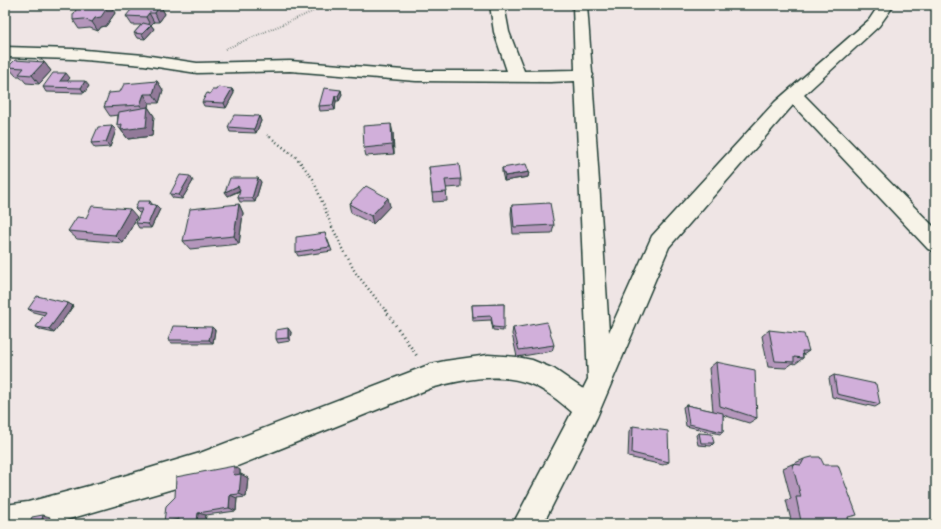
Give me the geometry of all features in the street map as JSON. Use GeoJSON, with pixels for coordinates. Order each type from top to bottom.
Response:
{"type":"FeatureCollection","features":[{"type":"Feature","properties":{"kind":"street"},"geometry":{"type":"LineString","coordinates":[[497,5],[497,12],[507,49],[518,77]]}},
{"type":"Feature","properties":{"kind":"street"},"geometry":{"type":"LineString","coordinates":[[580,5],[585,75],[599,381]]}},
{"type":"Feature","properties":{"kind":"street"},"geometry":{"type":"LineString","coordinates":[[528,524],[588,408],[660,242],[781,106],[874,23],[887,5]]}},
{"type":"Feature","properties":{"kind":"street"},"geometry":{"type":"LineString","coordinates":[[5,52],[73,54],[144,60],[197,68],[290,66],[416,76],[518,77],[585,75]]}},
{"type":"Feature","properties":{"kind":"street"},"geometry":{"type":"LineString","coordinates":[[795,93],[795,96],[936,244]]}},
{"type":"Feature","properties":{"kind":"street"},"geometry":{"type":"LineString","coordinates":[[5,520],[28,516],[107,495],[200,467],[431,376],[457,369],[511,367],[545,378],[588,408]]}},
{"type":"Feature","properties":{"kind":"path"},"geometry":{"type":"LineString","coordinates":[[220,51],[328,5]]}},
{"type":"Feature","properties":{"kind":"path"},"geometry":{"type":"LineString","coordinates":[[267,135],[297,158],[313,180],[332,227],[355,272],[392,319],[431,376]]}},
{"type":"Feature","properties":{"kind":"building"},"geometry":{"type":"Polygon","coordinates":[[[86,5],[109,5],[101,17],[95,18],[92,22],[84,19],[73,20],[73,15],[77,8],[82,8],[86,5]]]}},
{"type":"Feature","properties":{"kind":"building"},"geometry":{"type":"Polygon","coordinates":[[[135,5],[160,5],[155,13],[149,13],[146,17],[126,16],[135,5]]]}},
{"type":"Feature","properties":{"kind":"building"},"geometry":{"type":"Polygon","coordinates":[[[143,23],[151,25],[142,34],[134,33],[143,23]]]}},
{"type":"Feature","properties":{"kind":"building"},"geometry":{"type":"Polygon","coordinates":[[[15,60],[44,62],[32,75],[19,74],[24,68],[8,67],[15,60]]]}},
{"type":"Feature","properties":{"kind":"building"},"geometry":{"type":"Polygon","coordinates":[[[53,73],[66,73],[60,81],[85,81],[81,88],[43,87],[53,73]]]}},
{"type":"Feature","properties":{"kind":"building"},"geometry":{"type":"Polygon","coordinates":[[[157,81],[153,94],[144,94],[140,105],[104,107],[109,93],[120,92],[124,84],[157,81]]]}},
{"type":"Feature","properties":{"kind":"building"},"geometry":{"type":"Polygon","coordinates":[[[218,87],[232,89],[224,103],[202,102],[207,93],[210,94],[212,90],[216,90],[218,87]]]}},
{"type":"Feature","properties":{"kind":"building"},"geometry":{"type":"Polygon","coordinates":[[[324,88],[341,90],[338,96],[335,96],[333,105],[319,106],[324,88]]]}},
{"type":"Feature","properties":{"kind":"building"},"geometry":{"type":"Polygon","coordinates":[[[148,107],[146,127],[121,130],[122,124],[117,125],[119,112],[148,107]]]}},
{"type":"Feature","properties":{"kind":"building"},"geometry":{"type":"Polygon","coordinates":[[[234,115],[259,116],[254,129],[228,127],[234,115]]]}},
{"type":"Feature","properties":{"kind":"building"},"geometry":{"type":"Polygon","coordinates":[[[391,124],[392,145],[364,148],[363,126],[391,124]]]}},
{"type":"Feature","properties":{"kind":"building"},"geometry":{"type":"Polygon","coordinates":[[[112,126],[106,142],[91,143],[98,127],[112,126]]]}},
{"type":"Feature","properties":{"kind":"building"},"geometry":{"type":"Polygon","coordinates":[[[459,164],[461,179],[445,180],[447,192],[432,193],[429,167],[459,164]]]}},
{"type":"Feature","properties":{"kind":"building"},"geometry":{"type":"Polygon","coordinates":[[[526,164],[529,172],[505,176],[502,168],[526,164]]]}},
{"type":"Feature","properties":{"kind":"building"},"geometry":{"type":"Polygon","coordinates":[[[180,175],[190,176],[179,195],[170,194],[180,175]]]}},
{"type":"Feature","properties":{"kind":"building"},"geometry":{"type":"Polygon","coordinates":[[[230,178],[258,178],[252,198],[238,198],[240,190],[238,186],[225,192],[230,178]]]}},
{"type":"Feature","properties":{"kind":"building"},"geometry":{"type":"Polygon","coordinates":[[[366,186],[388,198],[371,216],[349,204],[366,186]]]}},
{"type":"Feature","properties":{"kind":"building"},"geometry":{"type":"Polygon","coordinates":[[[138,201],[150,201],[149,204],[156,205],[148,224],[136,223],[142,209],[135,209],[138,201]]]}},
{"type":"Feature","properties":{"kind":"building"},"geometry":{"type":"Polygon","coordinates":[[[550,203],[554,225],[514,227],[512,205],[550,203]]]}},
{"type":"Feature","properties":{"kind":"building"},"geometry":{"type":"Polygon","coordinates":[[[239,204],[234,236],[183,241],[190,209],[239,204]]]}},
{"type":"Feature","properties":{"kind":"building"},"geometry":{"type":"Polygon","coordinates":[[[92,206],[130,209],[115,235],[68,231],[77,217],[86,218],[92,206]]]}},
{"type":"Feature","properties":{"kind":"building"},"geometry":{"type":"Polygon","coordinates":[[[325,233],[330,247],[296,252],[296,237],[325,233]]]}},
{"type":"Feature","properties":{"kind":"building"},"geometry":{"type":"Polygon","coordinates":[[[37,296],[68,303],[49,329],[36,327],[46,312],[28,309],[37,296]]]}},
{"type":"Feature","properties":{"kind":"building"},"geometry":{"type":"Polygon","coordinates":[[[504,304],[504,328],[493,327],[491,316],[473,317],[472,305],[504,304]]]}},
{"type":"Feature","properties":{"kind":"building"},"geometry":{"type":"Polygon","coordinates":[[[547,322],[554,345],[519,350],[513,328],[547,322]]]}},
{"type":"Feature","properties":{"kind":"building"},"geometry":{"type":"Polygon","coordinates":[[[173,326],[212,327],[209,340],[168,340],[173,326]]]}},
{"type":"Feature","properties":{"kind":"building"},"geometry":{"type":"Polygon","coordinates":[[[288,328],[288,338],[276,339],[276,330],[288,328]]]}},
{"type":"Feature","properties":{"kind":"building"},"geometry":{"type":"Polygon","coordinates":[[[769,330],[804,334],[809,351],[802,351],[803,358],[794,357],[794,362],[775,361],[769,330]]]}},
{"type":"Feature","properties":{"kind":"building"},"geometry":{"type":"Polygon","coordinates":[[[716,362],[755,370],[757,418],[720,406],[716,362]]]}},
{"type":"Feature","properties":{"kind":"building"},"geometry":{"type":"Polygon","coordinates":[[[834,375],[876,384],[880,404],[837,394],[834,375]]]}},
{"type":"Feature","properties":{"kind":"building"},"geometry":{"type":"Polygon","coordinates":[[[686,405],[723,413],[723,432],[689,424],[686,405]]]}},
{"type":"Feature","properties":{"kind":"building"},"geometry":{"type":"Polygon","coordinates":[[[633,426],[668,431],[669,462],[632,453],[633,426]]]}},
{"type":"Feature","properties":{"kind":"building"},"geometry":{"type":"Polygon","coordinates":[[[699,433],[712,434],[714,443],[701,443],[699,433]]]}},
{"type":"Feature","properties":{"kind":"building"},"geometry":{"type":"Polygon","coordinates":[[[820,457],[824,465],[838,465],[857,515],[848,517],[849,524],[808,524],[807,522],[801,521],[796,497],[801,497],[792,464],[801,465],[804,459],[820,457]]]}},
{"type":"Feature","properties":{"kind":"building"},"geometry":{"type":"Polygon","coordinates":[[[234,466],[233,473],[235,475],[241,474],[239,494],[230,495],[229,508],[198,513],[197,521],[179,524],[179,519],[164,522],[166,506],[175,497],[176,477],[234,466]]]}},
{"type":"Feature","properties":{"kind":"building"},"geometry":{"type":"Polygon","coordinates":[[[43,515],[41,524],[29,524],[32,517],[43,515]]]}},
{"type":"Feature","properties":{"kind":"building"},"geometry":{"type":"Polygon","coordinates":[[[203,521],[232,523],[232,524],[202,524],[203,521]]]}}]}
